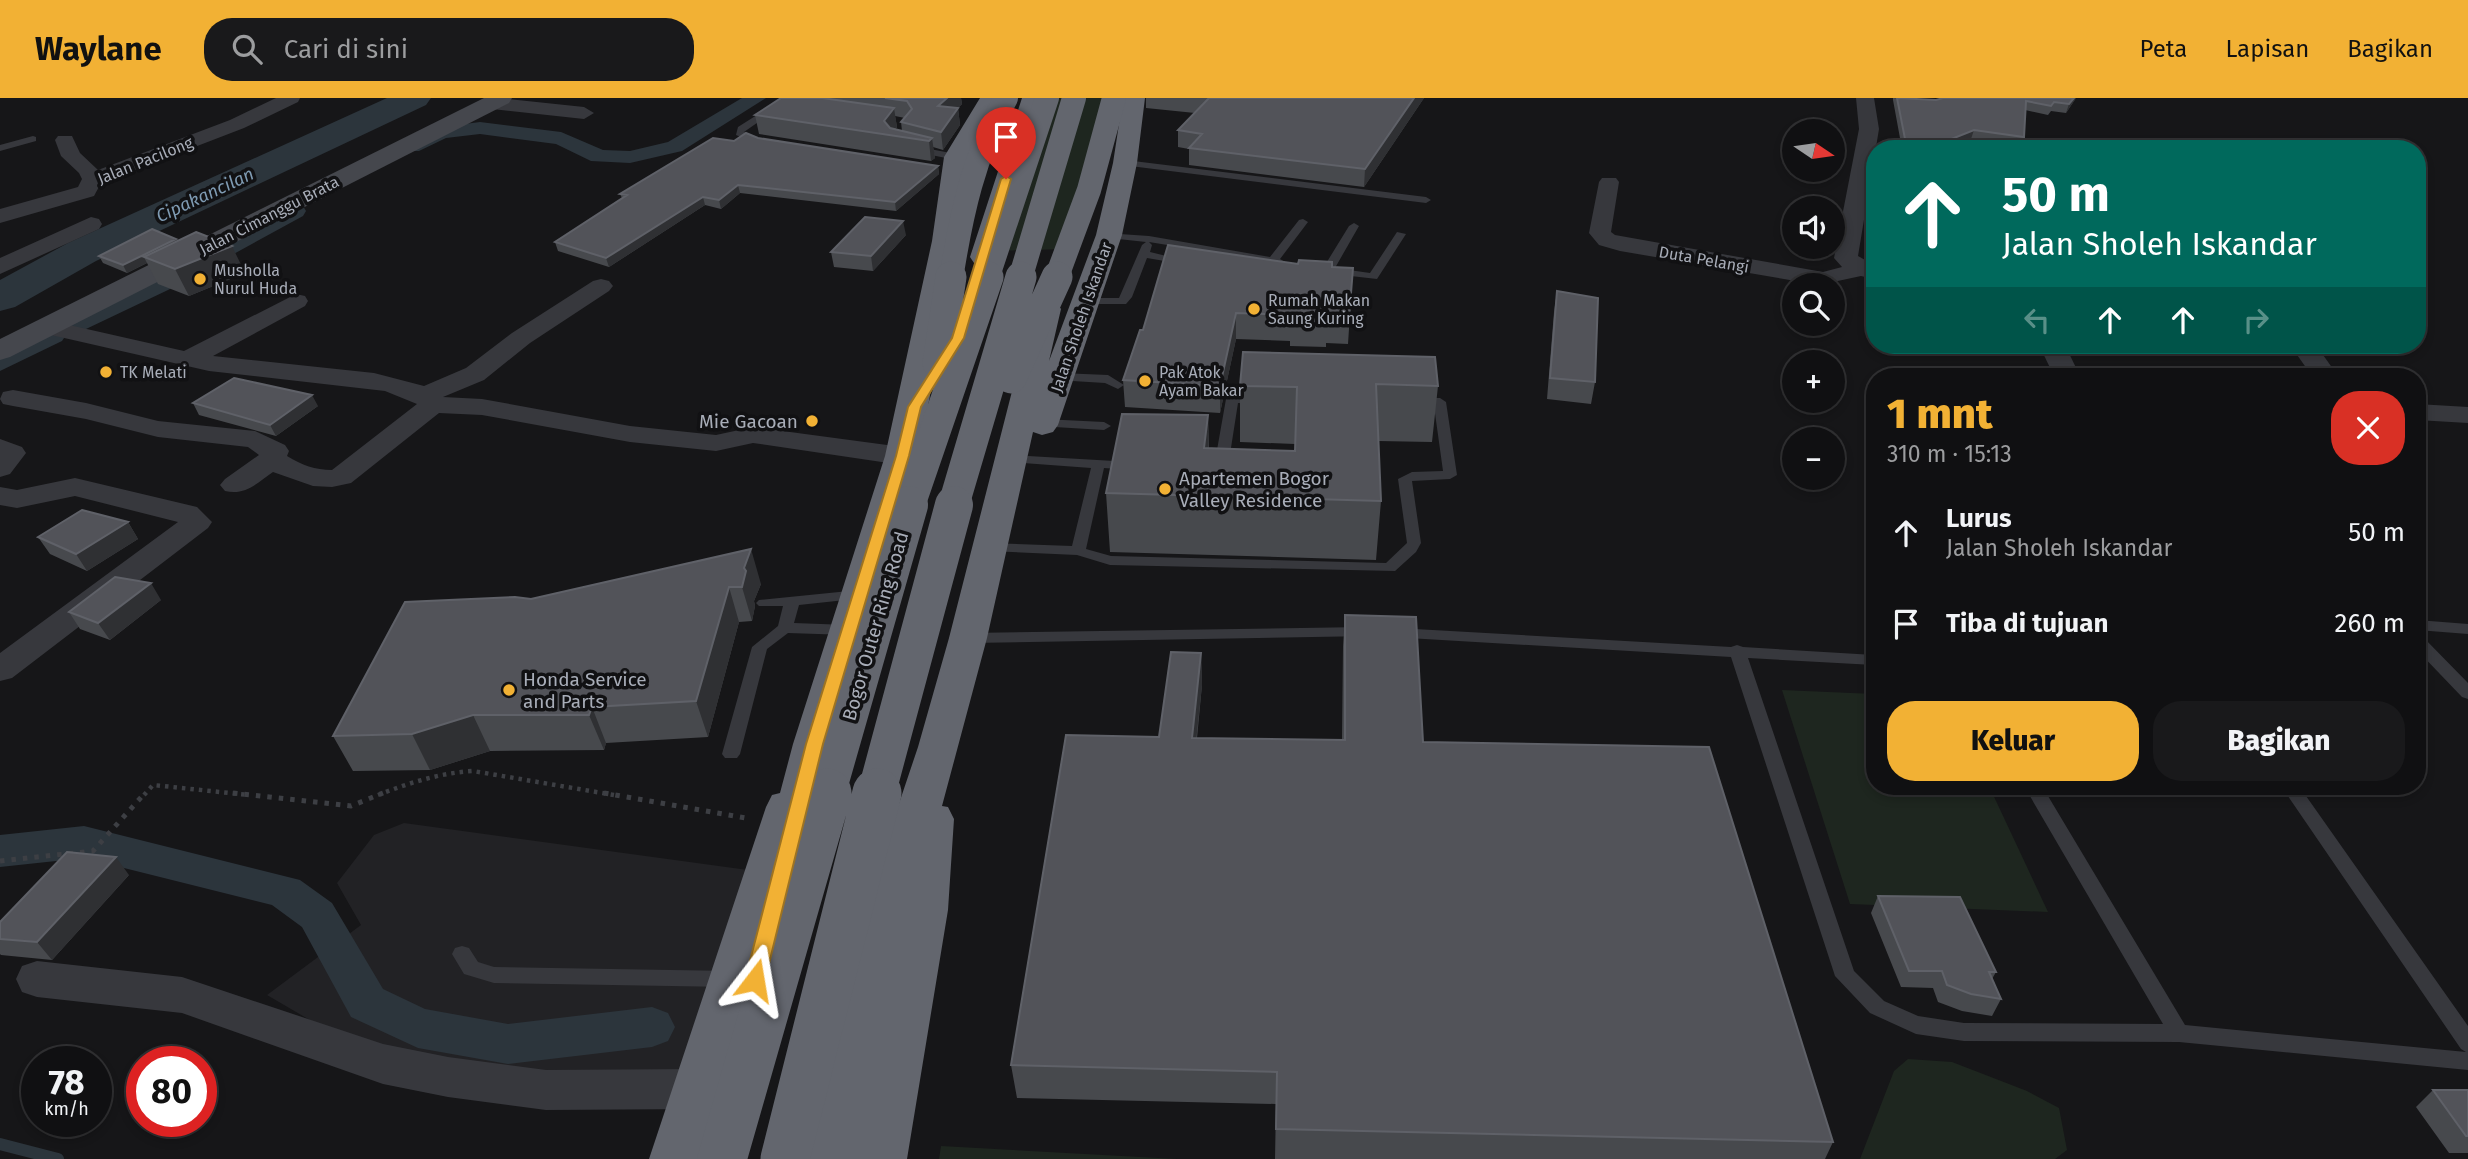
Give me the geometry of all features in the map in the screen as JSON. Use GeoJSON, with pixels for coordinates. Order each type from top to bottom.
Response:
{"type":"FeatureCollection","features":[{"type":"Feature","properties":{"kind":"highway"},"geometry":{"type":"LineString","coordinates":[[911,462],[914,407],[945,241],[953,165],[991,98]]}},
{"type":"Feature","properties":{"kind":"highway"},"geometry":{"type":"LineString","coordinates":[[701,1140],[859,594],[911,462],[976,155],[1006,98]]}},
{"type":"Feature","properties":{"kind":"highway"},"geometry":{"type":"LineString","coordinates":[[914,407],[958,338],[1033,98]]}},
{"type":"Feature","properties":{"kind":"highway","name":"Bogor Outer Ring Road"},"geometry":{"type":"LineString","coordinates":[[701,1140],[911,462],[997,251],[1047,98]]}},
{"type":"Feature","properties":{"kind":"highway"},"geometry":{"type":"LineString","coordinates":[[785,1159],[905,680],[951,513],[1074,98]]}},
{"type":"Feature","properties":{"kind":"highway","name":"Jalan Sholeh Iskandar"},"geometry":{"type":"LineString","coordinates":[[859,1147],[924,910],[939,747],[1033,374],[1039,339],[1104,98]]}},
{"type":"Feature","properties":{"kind":"highway"},"geometry":{"type":"LineString","coordinates":[[951,513],[1068,251],[1089,190],[1114,98]]}},
{"type":"Feature","properties":{"kind":"highway","name":"Jalan Sholeh Iskandar"},"geometry":{"type":"LineString","coordinates":[[991,536],[1043,423],[1110,235],[1125,163],[1134,98]]}},
{"type":"Feature","properties":{"kind":"highway"},"geometry":{"type":"LineString","coordinates":[[958,338],[1039,339]]}},
{"type":"Feature","properties":{"kind":"highway"},"geometry":{"type":"LineString","coordinates":[[701,1140],[733,979],[782,824],[814,744]]}},
{"type":"Feature","properties":{"kind":"street","name":"Jalan Pacilong"},"geometry":{"type":"LineString","coordinates":[[0,216],[86,191],[92,179],[237,124],[291,98]]}},
{"type":"Feature","properties":{"kind":"street","name":"Duta Pelangi"},"geometry":{"type":"LineString","coordinates":[[1865,98],[1869,129],[1867,140]]}},
{"type":"Feature","properties":{"kind":"street"},"geometry":{"type":"LineString","coordinates":[[496,100],[584,113]]}},
{"type":"Feature","properties":{"kind":"street","name":"Jalan Cimanggu Brata"},"geometry":{"type":"LineString","coordinates":[[0,351],[67,330],[496,100]]}},
{"type":"Feature","properties":{"kind":"street"},"geometry":{"type":"LineString","coordinates":[[65,140],[71,156],[88,170],[92,179]]}},
{"type":"Feature","properties":{"kind":"street","name":"Duta Pelangi"},"geometry":{"type":"LineString","coordinates":[[1866,146],[1846,258],[1866,270]]}},
{"type":"Feature","properties":{"kind":"street","name":"Duta Pelangi"},"geometry":{"type":"LineString","coordinates":[[1609,183],[1601,233],[1614,242],[1811,277],[1835,278],[1866,271]]}},
{"type":"Feature","properties":{"kind":"street"},"geometry":{"type":"LineString","coordinates":[[0,267],[90,225]]}},
{"type":"Feature","properties":{"kind":"street"},"geometry":{"type":"LineString","coordinates":[[272,459],[289,471],[329,480],[341,477],[429,400],[475,374],[521,338],[601,286]]}},
{"type":"Feature","properties":{"kind":"street"},"geometry":{"type":"LineString","coordinates":[[188,360],[296,301]]}},
{"type":"Feature","properties":{"kind":"street"},"geometry":{"type":"LineString","coordinates":[[67,330],[188,360],[262,371],[379,382],[429,400],[630,434],[716,443],[753,435],[911,462]]}},
{"type":"Feature","properties":{"kind":"street"},"geometry":{"type":"LineString","coordinates":[[4,400],[86,411],[158,429],[255,439],[275,450],[272,459],[235,485]]}},
{"type":"Feature","properties":{"kind":"street"},"geometry":{"type":"LineString","coordinates":[[2426,413],[2468,415]]}},
{"type":"Feature","properties":{"kind":"street"},"geometry":{"type":"LineString","coordinates":[[0,447],[12,453],[0,468]]}},
{"type":"Feature","properties":{"kind":"street"},"geometry":{"type":"LineString","coordinates":[[0,496],[17,499],[75,487],[173,509],[186,513],[197,522],[0,670]]}},
{"type":"Feature","properties":{"kind":"street"},"geometry":{"type":"LineString","coordinates":[[37,979],[182,995],[383,1064],[447,1077],[546,1090],[701,1140]]}},
{"type":"Feature","properties":{"kind":"lane"},"geometry":{"type":"LineString","coordinates":[[774,144],[746,138],[739,133],[771,109],[784,106]]}},
{"type":"Feature","properties":{"kind":"lane"},"geometry":{"type":"LineString","coordinates":[[0,148],[33,139]]}},
{"type":"Feature","properties":{"kind":"lane"},"geometry":{"type":"LineString","coordinates":[[898,144],[953,165]]}},
{"type":"Feature","properties":{"kind":"lane"},"geometry":{"type":"LineString","coordinates":[[1125,163],[1426,200]]}},
{"type":"Feature","properties":{"kind":"lane"},"geometry":{"type":"LineString","coordinates":[[1273,261],[1303,222]]}},
{"type":"Feature","properties":{"kind":"lane"},"geometry":{"type":"LineString","coordinates":[[1354,226],[1324,273],[1360,283],[1373,277],[1401,234]]}},
{"type":"Feature","properties":{"kind":"lane"},"geometry":{"type":"LineString","coordinates":[[1110,235],[1149,239],[1295,265]]}},
{"type":"Feature","properties":{"kind":"lane"},"geometry":{"type":"LineString","coordinates":[[1085,301],[1122,302],[1149,239]]}},
{"type":"Feature","properties":{"kind":"lane"},"geometry":{"type":"LineString","coordinates":[[1143,254],[1198,264]]}},
{"type":"Feature","properties":{"kind":"lane"},"geometry":{"type":"LineString","coordinates":[[1060,377],[1108,379],[1118,385]]}},
{"type":"Feature","properties":{"kind":"lane"},"geometry":{"type":"LineString","coordinates":[[1208,467],[1222,467],[1232,399],[1273,400]]}},
{"type":"Feature","properties":{"kind":"lane"},"geometry":{"type":"LineString","coordinates":[[991,536],[1078,551],[1110,561],[1390,568],[1411,550],[1414,543],[1405,479],[1412,476],[1450,475],[1440,402],[1398,402]]}},
{"type":"Feature","properties":{"kind":"lane"},"geometry":{"type":"LineString","coordinates":[[1043,423],[1104,426]]}},
{"type":"Feature","properties":{"kind":"lane"},"geometry":{"type":"LineString","coordinates":[[1028,460],[1153,466]]}},
{"type":"Feature","properties":{"kind":"lane"},"geometry":{"type":"LineString","coordinates":[[1078,551],[1098,465]]}},
{"type":"Feature","properties":{"kind":"lane"},"geometry":{"type":"LineString","coordinates":[[764,603],[859,594]]}},
{"type":"Feature","properties":{"kind":"lane"},"geometry":{"type":"LineString","coordinates":[[731,754],[760,647],[785,628],[793,600]]}},
{"type":"Feature","properties":{"kind":"lane"},"geometry":{"type":"LineString","coordinates":[[2426,626],[2468,628]]}},
{"type":"Feature","properties":{"kind":"lane"},"geometry":{"type":"LineString","coordinates":[[785,628],[848,630]]}},
{"type":"Feature","properties":{"kind":"lane"},"geometry":{"type":"LineString","coordinates":[[968,638],[1374,632],[1737,650],[1866,659]]}},
{"type":"Feature","properties":{"kind":"lane"},"geometry":{"type":"LineString","coordinates":[[1737,650],[1845,976],[1877,1007],[1916,1025],[1964,1032],[2179,1033],[2468,1061]]}},
{"type":"Feature","properties":{"kind":"lane"},"geometry":{"type":"LineString","coordinates":[[2426,650],[2468,693]]}},
{"type":"Feature","properties":{"kind":"lane"},"geometry":{"type":"LineString","coordinates":[[2039,795],[2179,1033]]}},
{"type":"Feature","properties":{"kind":"lane"},"geometry":{"type":"LineString","coordinates":[[2296,795],[2468,1043]]}},
{"type":"Feature","properties":{"kind":"lane"},"geometry":{"type":"LineString","coordinates":[[462,954],[471,968],[494,975],[733,979]]}},
{"type":"Feature","properties":{"kind":"path"},"geometry":{"type":"LineString","coordinates":[[0,861],[93,851],[153,785],[351,806],[409,783],[451,772],[473,771],[782,824]]}},
{"type":"Feature","properties":{"kind":"shaded area"},"geometry":{"type":"Polygon","coordinates":[[[1047,98],[1106,98],[1062,249],[997,251],[1047,98]]]}},
{"type":"Feature","properties":{"kind":"shaded area"},"geometry":{"type":"Polygon","coordinates":[[[1782,690],[1866,694],[1866,795],[1993,795],[2048,912],[1850,904],[1782,690]]]}},
{"type":"Feature","properties":{"kind":"shaded area"},"geometry":{"type":"Polygon","coordinates":[[[404,823],[748,870],[685,1072],[601,1077],[413,1058],[327,1030],[267,995],[361,925],[337,883],[374,835],[404,823]]]}},
{"type":"Feature","properties":{"kind":"shaded area"},"geometry":{"type":"Polygon","coordinates":[[[1908,1059],[1952,1062],[2027,1091],[2059,1108],[2067,1150],[2055,1159],[1860,1159],[1894,1071],[1908,1059]]]}},
{"type":"Feature","properties":{"kind":"shaded area"},"geometry":{"type":"Polygon","coordinates":[[[941,1146],[1177,1159],[939,1159],[941,1146]]]}},
{"type":"Feature","properties":{"kind":"building"},"geometry":{"type":"Polygon","coordinates":[[[781,98],[822,98],[894,108],[884,121],[890,128],[932,138],[929,141],[755,115],[781,98]]]}},
{"type":"Feature","properties":{"kind":"building"},"geometry":{"type":"Polygon","coordinates":[[[885,98],[947,98],[938,106],[958,108],[941,132],[901,122],[912,109],[907,101],[885,98]]]}},
{"type":"Feature","properties":{"kind":"building"},"geometry":{"type":"Polygon","coordinates":[[[1209,98],[1414,98],[1365,169],[1189,148],[1202,134],[1178,130],[1209,98]]]}},
{"type":"Feature","properties":{"kind":"building"},"geometry":{"type":"Polygon","coordinates":[[[1897,98],[2074,98],[2069,104],[2054,102],[2051,106],[2026,101],[2024,137],[1974,130],[1949,140],[1905,140],[1897,98]]]}},
{"type":"Feature","properties":{"kind":"building"},"geometry":{"type":"Polygon","coordinates":[[[746,133],[758,138],[938,166],[895,202],[738,185],[719,200],[703,197],[606,258],[555,242],[627,195],[620,194],[713,138],[734,141],[746,133]]]}},
{"type":"Feature","properties":{"kind":"building"},"geometry":{"type":"Polygon","coordinates":[[[865,217],[903,221],[871,256],[831,252],[865,217]]]}},
{"type":"Feature","properties":{"kind":"building"},"geometry":{"type":"Polygon","coordinates":[[[152,229],[176,239],[123,265],[99,256],[152,229]]]}},
{"type":"Feature","properties":{"kind":"building"},"geometry":{"type":"Polygon","coordinates":[[[196,232],[232,246],[175,269],[144,257],[196,232]]]}},
{"type":"Feature","properties":{"kind":"building"},"geometry":{"type":"Polygon","coordinates":[[[1168,245],[1298,264],[1299,260],[1332,262],[1332,267],[1353,268],[1349,318],[1327,317],[1327,321],[1291,320],[1292,315],[1236,313],[1220,386],[1123,380],[1140,330],[1143,330],[1168,245]]]}},
{"type":"Feature","properties":{"kind":"building"},"geometry":{"type":"Polygon","coordinates":[[[1557,291],[1598,298],[1595,382],[1550,378],[1557,291]]]}},
{"type":"Feature","properties":{"kind":"building"},"geometry":{"type":"Polygon","coordinates":[[[1243,352],[1435,357],[1438,386],[1376,384],[1381,501],[1106,493],[1122,414],[1208,415],[1204,448],[1295,451],[1297,387],[1240,386],[1243,352]]]}},
{"type":"Feature","properties":{"kind":"building"},"geometry":{"type":"Polygon","coordinates":[[[234,378],[312,395],[270,425],[193,403],[234,378]]]}},
{"type":"Feature","properties":{"kind":"building"},"geometry":{"type":"Polygon","coordinates":[[[82,510],[128,522],[76,554],[38,537],[82,510]]]}},
{"type":"Feature","properties":{"kind":"building"},"geometry":{"type":"Polygon","coordinates":[[[751,549],[744,568],[746,571],[742,587],[729,587],[696,701],[592,707],[589,715],[473,715],[412,734],[333,736],[405,602],[515,597],[531,599],[751,549]]]}},
{"type":"Feature","properties":{"kind":"building"},"geometry":{"type":"Polygon","coordinates":[[[115,577],[151,583],[98,623],[69,612],[115,577]]]}},
{"type":"Feature","properties":{"kind":"building"},"geometry":{"type":"Polygon","coordinates":[[[1345,615],[1416,617],[1423,742],[1709,747],[1833,1142],[1276,1129],[1277,1072],[1011,1065],[1066,735],[1159,737],[1171,652],[1201,653],[1192,738],[1345,740],[1345,615]]]}},
{"type":"Feature","properties":{"kind":"building"},"geometry":{"type":"Polygon","coordinates":[[[67,852],[116,857],[37,942],[0,939],[0,922],[67,852]]]}},
{"type":"Feature","properties":{"kind":"building"},"geometry":{"type":"Polygon","coordinates":[[[1878,896],[1960,897],[1996,972],[1989,972],[2001,999],[1971,994],[1947,985],[1942,971],[1909,971],[1878,896]]]}},
{"type":"Feature","properties":{"kind":"building"},"geometry":{"type":"Polygon","coordinates":[[[2433,1090],[2468,1090],[2468,1136],[2466,1136],[2433,1090]]]}},
{"type":"Feature","properties":{"kind":"waterway","name":"Cipakancilan"},"geometry":{"type":"LineString","coordinates":[[0,298],[82,252],[414,98]]}},
{"type":"Feature","properties":{"kind":"waterway"},"geometry":{"type":"LineString","coordinates":[[412,147],[441,132],[480,128],[561,138],[599,156],[630,157],[675,147],[756,98]]}},
{"type":"Feature","properties":{"kind":"waterway"},"geometry":{"type":"LineString","coordinates":[[77,323],[159,285],[295,211]]}},
{"type":"Feature","properties":{"kind":"waterway"},"geometry":{"type":"LineString","coordinates":[[0,363],[53,335]]}},
{"type":"Feature","properties":{"kind":"waterway"},"geometry":{"type":"LineString","coordinates":[[0,851],[84,842],[285,892],[317,915],[367,1003],[418,1028],[508,1044],[652,1027]]}},
{"type":"Feature","properties":{"kind":"waterway"},"geometry":{"type":"LineString","coordinates":[[0,1144],[58,1159]]}},
{"type":"Feature","properties":{"kind":"place","name":"Musholla Nurul Huda"},"geometry":{"type":"Point","coordinates":[200,279]}},
{"type":"Feature","properties":{"kind":"place","name":"Rumah Makan Saung Kuring"},"geometry":{"type":"Point","coordinates":[1254,309]}},
{"type":"Feature","properties":{"kind":"place","name":"TK Melati"},"geometry":{"type":"Point","coordinates":[106,372]}},
{"type":"Feature","properties":{"kind":"place","name":"Pak Atok Ayam Bakar"},"geometry":{"type":"Point","coordinates":[1145,381]}},
{"type":"Feature","properties":{"kind":"place","name":"Mie Gacoan"},"geometry":{"type":"Point","coordinates":[812,421]}},
{"type":"Feature","properties":{"kind":"place","name":"Apartemen Bogor Valley Residence"},"geometry":{"type":"Point","coordinates":[1165,489]}},
{"type":"Feature","properties":{"kind":"place","name":"Honda Service and Parts"},"geometry":{"type":"Point","coordinates":[509,690]}},
{"type":"Feature","properties":{"kind":"route"},"geometry":{"type":"LineString","coordinates":[[755,980],[814,744],[902,456],[914,407],[958,338],[1006,179]]}}]}
